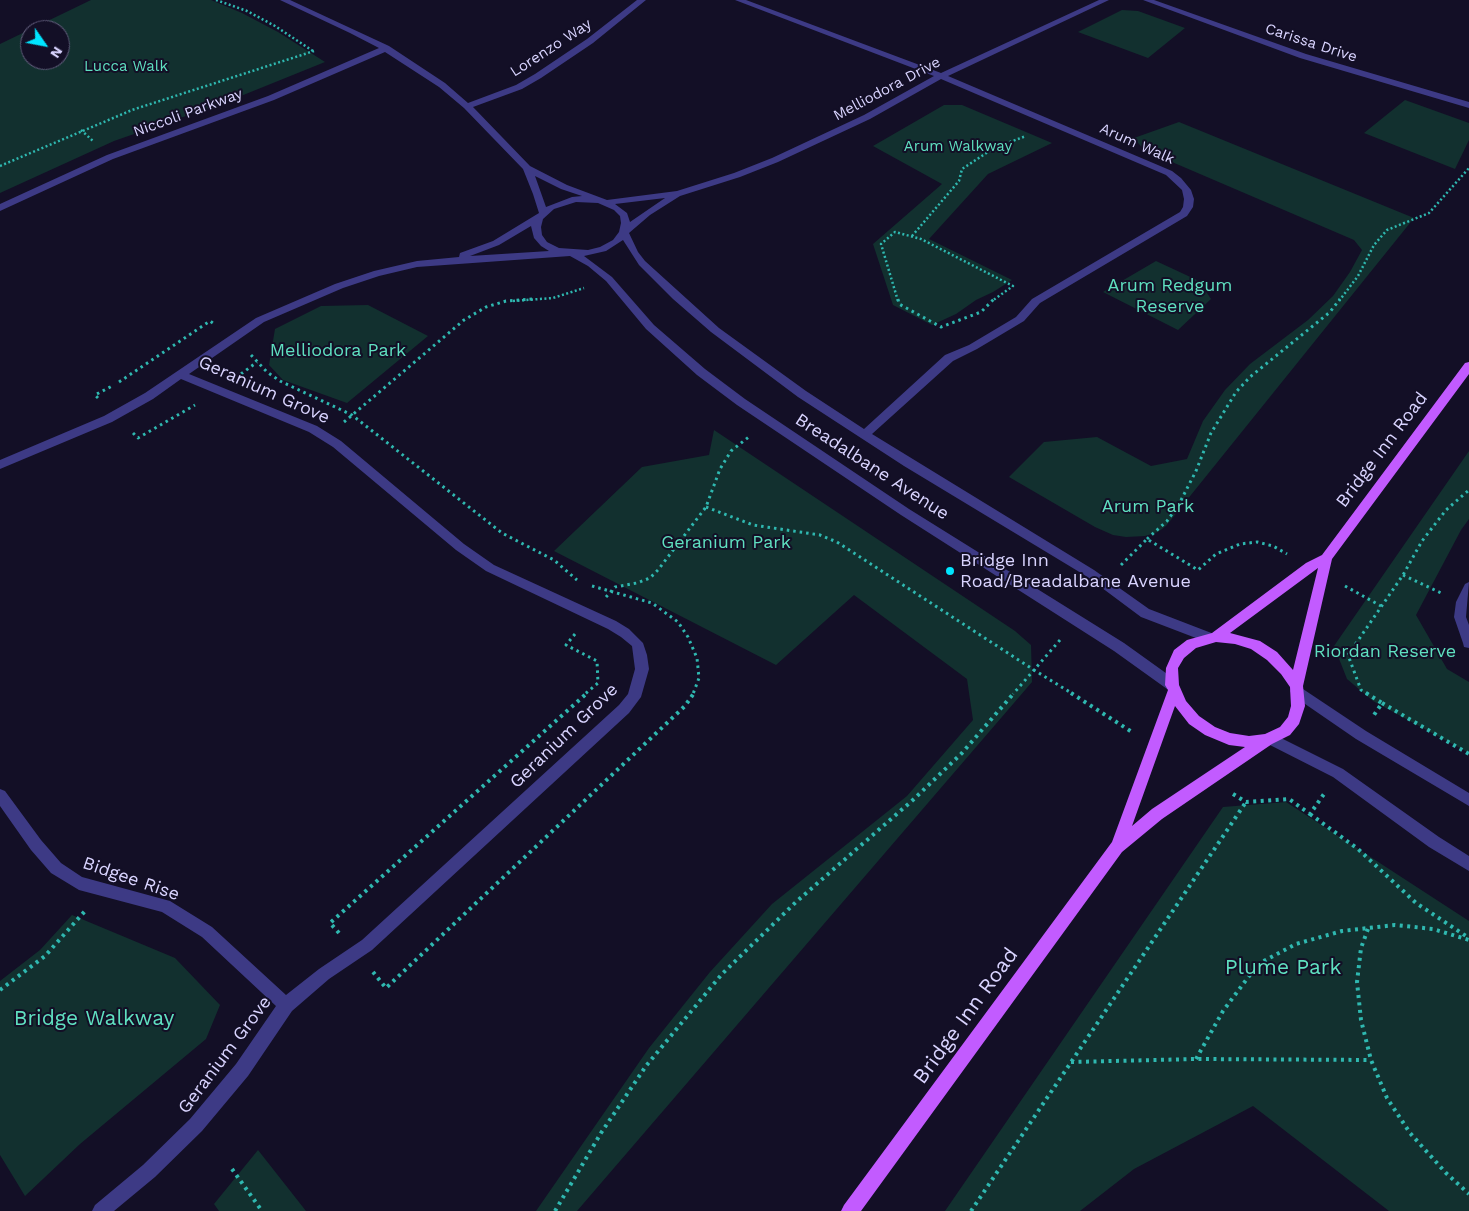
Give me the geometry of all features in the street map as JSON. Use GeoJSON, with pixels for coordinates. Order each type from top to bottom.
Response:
{"type":"FeatureCollection","features":[{"type":"Feature","properties":{"kind":"main road","name":"Bridge Inn Road"},"geometry":{"type":"LineString","coordinates":[[1296,689],[1326,558],[1469,366]]}},
{"type":"Feature","properties":{"kind":"main road","name":"Bridge Inn Road"},"geometry":{"type":"LineString","coordinates":[[1212,637],[1310,566],[1326,558]]}},
{"type":"Feature","properties":{"kind":"main road"},"geometry":{"type":"LineString","coordinates":[[1212,637],[1235,639],[1255,645],[1272,656],[1286,670],[1296,689],[1298,706],[1294,720],[1285,731],[1269,739],[1249,742],[1236,740],[1210,731],[1194,720],[1181,705],[1173,688],[1172,668],[1179,654],[1192,644],[1212,637]]}},
{"type":"Feature","properties":{"kind":"main road","name":"Bridge Inn Road"},"geometry":{"type":"LineString","coordinates":[[1117,847],[1173,688]]}},
{"type":"Feature","properties":{"kind":"main road","name":"Bridge Inn Road"},"geometry":{"type":"LineString","coordinates":[[850,1211],[1117,847],[1157,814],[1269,739]]}},
{"type":"Feature","properties":{"kind":"street"},"geometry":{"type":"LineString","coordinates":[[0,465],[108,419],[149,396],[181,375],[226,341],[260,320],[300,301],[377,273],[417,264],[452,260],[588,253],[604,249],[616,242],[624,232],[626,223],[624,215],[617,208],[604,201],[564,187],[527,168],[467,106],[442,85],[386,48],[284,0]]}},
{"type":"Feature","properties":{"kind":"street"},"geometry":{"type":"LineString","coordinates":[[299,6],[310,0]]}},
{"type":"Feature","properties":{"kind":"street","name":"Lorenzo Way"},"geometry":{"type":"LineString","coordinates":[[467,106],[519,87],[538,76],[590,41],[642,0]]}},
{"type":"Feature","properties":{"kind":"street","name":"Arum Walk"},"geometry":{"type":"LineString","coordinates":[[739,0],[886,53],[1169,173],[1186,190],[1189,199],[1188,207],[1184,214],[1175,220],[1036,302],[1020,319],[949,358],[864,435]]}},
{"type":"Feature","properties":{"kind":"street","name":"Melliodora Drive"},"geometry":{"type":"LineString","coordinates":[[604,201],[678,194],[737,176],[818,142],[940,76],[1105,0]]}},
{"type":"Feature","properties":{"kind":"street","name":"Carissa Drive"},"geometry":{"type":"LineString","coordinates":[[1148,0],[1303,56],[1469,104]]}},
{"type":"Feature","properties":{"kind":"street","name":"Niccoli Parkway"},"geometry":{"type":"LineString","coordinates":[[0,208],[110,157],[271,98],[386,48]]}},
{"type":"Feature","properties":{"kind":"street"},"geometry":{"type":"LineString","coordinates":[[527,168],[538,194],[541,215],[536,227],[537,236],[544,244],[556,250],[572,254]]}},
{"type":"Feature","properties":{"kind":"street","name":"Melliodora Drive"},"geometry":{"type":"LineString","coordinates":[[624,232],[647,213],[678,194]]}},
{"type":"Feature","properties":{"kind":"street"},"geometry":{"type":"LineString","coordinates":[[452,260],[496,243],[563,202],[575,199],[604,201]]}},
{"type":"Feature","properties":{"kind":"street","name":"Breadalbane Avenue"},"geometry":{"type":"LineString","coordinates":[[624,232],[634,253],[652,275],[696,314],[778,378],[864,435],[1090,573],[1145,613],[1212,637]]}},
{"type":"Feature","properties":{"kind":"street","name":"Breadalbane Avenue"},"geometry":{"type":"LineString","coordinates":[[572,254],[591,264],[609,278],[637,314],[672,347],[701,372],[767,421],[843,469],[905,512],[1119,647],[1173,688]]}},
{"type":"Feature","properties":{"kind":"street","name":"Geranium Grove"},"geometry":{"type":"LineString","coordinates":[[101,1211],[149,1171],[196,1125],[242,1070],[286,1005],[324,974],[367,945],[624,709],[634,697],[642,669],[642,655],[637,643],[625,633],[612,625],[490,568],[460,547],[337,444],[313,429],[181,375]]}},
{"type":"Feature","properties":{"kind":"street"},"geometry":{"type":"LineString","coordinates":[[1469,587],[1462,602],[1460,617],[1469,643]]}},
{"type":"Feature","properties":{"kind":"street"},"geometry":{"type":"LineString","coordinates":[[1296,689],[1361,735],[1469,800]]}},
{"type":"Feature","properties":{"kind":"street"},"geometry":{"type":"LineString","coordinates":[[1269,739],[1338,773],[1434,842],[1469,864]]}},
{"type":"Feature","properties":{"kind":"street","name":"Bidgee Rise"},"geometry":{"type":"LineString","coordinates":[[0,795],[36,845],[56,868],[79,884],[165,906],[207,932],[286,1005]]}},
{"type":"Feature","properties":{"kind":"path"},"geometry":{"type":"LineString","coordinates":[[216,0],[248,11],[276,26],[314,51],[339,57],[351,64]]}},
{"type":"Feature","properties":{"kind":"path"},"geometry":{"type":"LineString","coordinates":[[0,166],[132,110],[314,51]]}},
{"type":"Feature","properties":{"kind":"path"},"geometry":{"type":"LineString","coordinates":[[912,236],[959,181],[962,169],[994,148],[1027,136]]}},
{"type":"Feature","properties":{"kind":"path"},"geometry":{"type":"LineString","coordinates":[[1105,585],[1130,554],[1167,521],[1178,506],[1196,471],[1211,433],[1236,392],[1250,377],[1330,312],[1358,276],[1374,245],[1387,230],[1429,213],[1469,168]]}},
{"type":"Feature","properties":{"kind":"path"},"geometry":{"type":"LineString","coordinates":[[895,232],[912,236],[1013,286],[998,295],[982,312],[941,327],[899,304],[881,244],[895,232]]}},
{"type":"Feature","properties":{"kind":"path"},"geometry":{"type":"LineString","coordinates":[[326,438],[464,320],[486,307],[506,301],[553,298],[609,278]]}},
{"type":"Feature","properties":{"kind":"path"},"geometry":{"type":"LineString","coordinates":[[610,590],[614,587],[637,583],[654,574],[706,507],[720,469],[731,452],[767,421]]}},
{"type":"Feature","properties":{"kind":"path"},"geometry":{"type":"LineString","coordinates":[[1469,490],[1446,510],[1422,541],[1403,575],[1348,655],[1361,690],[1469,754]]}},
{"type":"Feature","properties":{"kind":"path"},"geometry":{"type":"LineString","coordinates":[[706,507],[753,525],[820,535],[837,542],[1154,746]]}},
{"type":"Feature","properties":{"kind":"path"},"geometry":{"type":"LineString","coordinates":[[1147,540],[1198,570],[1216,554],[1240,544],[1257,542],[1273,546],[1310,566]]}},
{"type":"Feature","properties":{"kind":"path"},"geometry":{"type":"LineString","coordinates":[[1322,573],[1381,606]]}},
{"type":"Feature","properties":{"kind":"path"},"geometry":{"type":"LineString","coordinates":[[1403,575],[1462,602]]}},
{"type":"Feature","properties":{"kind":"path"},"geometry":{"type":"LineString","coordinates":[[555,1211],[601,1133],[646,1066],[722,974],[796,902],[914,799],[955,760],[1076,620]]}},
{"type":"Feature","properties":{"kind":"path"},"geometry":{"type":"LineString","coordinates":[[1361,735],[1382,703]]}},
{"type":"Feature","properties":{"kind":"path"},"geometry":{"type":"LineString","coordinates":[[1310,814],[1338,773]]}},
{"type":"Feature","properties":{"kind":"path"},"geometry":{"type":"LineString","coordinates":[[1208,780],[1246,802],[1289,799],[1358,849],[1416,904],[1469,939]]}},
{"type":"Feature","properties":{"kind":"path"},"geometry":{"type":"LineString","coordinates":[[971,1211],[1246,802]]}},
{"type":"Feature","properties":{"kind":"path"},"geometry":{"type":"LineString","coordinates":[[0,990],[45,956],[103,890]]}},
{"type":"Feature","properties":{"kind":"path"},"geometry":{"type":"LineString","coordinates":[[1196,1059],[1223,1010],[1258,964],[1296,944],[1342,931],[1395,925],[1433,929],[1469,939]]}},
{"type":"Feature","properties":{"kind":"path"},"geometry":{"type":"LineString","coordinates":[[1368,928],[1361,948],[1357,982],[1361,1020],[1371,1060],[1387,1098],[1410,1133],[1446,1173],[1469,1194]]}},
{"type":"Feature","properties":{"kind":"path"},"geometry":{"type":"LineString","coordinates":[[1070,1062],[1196,1059],[1371,1060]]}},
{"type":"Feature","properties":{"kind":"path"},"geometry":{"type":"LineString","coordinates":[[232,1169],[262,1211]]}},
{"type":"Feature","properties":{"kind":"green space","name":"Lucca Walk"},"geometry":{"type":"Polygon","coordinates":[[[91,0],[211,0],[242,13],[278,32],[325,62],[226,102],[114,141],[0,193],[0,44],[20,34],[20,70],[70,70],[70,20],[50,20],[91,0]]]}},
{"type":"Feature","properties":{"kind":"green space"},"geometry":{"type":"Polygon","coordinates":[[[1122,10],[1138,11],[1185,28],[1148,58],[1078,32],[1122,10]]]}},
{"type":"Feature","properties":{"kind":"green space"},"geometry":{"type":"Polygon","coordinates":[[[1405,100],[1469,123],[1469,140],[1455,169],[1364,133],[1405,100]]]}},
{"type":"Feature","properties":{"kind":"green space","name":"Arum Walkway"},"geometry":{"type":"Polygon","coordinates":[[[944,105],[962,105],[1052,143],[988,174],[929,239],[1012,280],[976,300],[956,314],[932,325],[893,305],[873,244],[942,184],[873,146],[944,105]]]}},
{"type":"Feature","properties":{"kind":"green space","name":"Arum Park"},"geometry":{"type":"Polygon","coordinates":[[[1179,122],[1414,218],[1166,526],[1158,532],[1145,536],[1126,537],[1113,535],[1095,527],[1009,477],[1044,442],[1097,437],[1151,466],[1187,459],[1203,421],[1225,390],[1250,364],[1308,320],[1333,296],[1350,272],[1362,250],[1354,240],[1144,150],[1134,138],[1179,122]]]}},
{"type":"Feature","properties":{"kind":"green space","name":"Arum Redgum Reserve"},"geometry":{"type":"Polygon","coordinates":[[[1156,261],[1199,281],[1211,299],[1178,330],[1103,292],[1156,261]]]}},
{"type":"Feature","properties":{"kind":"green space","name":"Melliodora Park"},"geometry":{"type":"Polygon","coordinates":[[[368,305],[428,336],[347,403],[283,380],[269,365],[275,329],[321,306],[368,305]]]}},
{"type":"Feature","properties":{"kind":"green space","name":"Geranium Park"},"geometry":{"type":"Polygon","coordinates":[[[714,430],[1015,631],[1031,645],[1032,682],[577,1211],[536,1211],[649,1048],[710,972],[772,904],[907,796],[973,720],[967,679],[854,595],[776,665],[554,551],[642,467],[709,455],[714,430]]]}},
{"type":"Feature","properties":{"kind":"green space","name":"Riordan Reserve"},"geometry":{"type":"Polygon","coordinates":[[[1469,451],[1469,519],[1461,530],[1416,615],[1447,669],[1469,682],[1469,753],[1373,701],[1347,679],[1334,646],[1469,451]]]}},
{"type":"Feature","properties":{"kind":"green space","name":"Plume Park"},"geometry":{"type":"Polygon","coordinates":[[[1286,802],[1469,921],[1469,1211],[1389,1211],[1253,1106],[1134,1169],[1080,1211],[945,1211],[1223,807],[1286,802]]]}},
{"type":"Feature","properties":{"kind":"green space","name":"Bridge Walkway"},"geometry":{"type":"Polygon","coordinates":[[[72,915],[175,958],[220,1005],[206,1039],[80,1144],[25,1196],[0,1155],[0,981],[40,950],[72,915]]]}},
{"type":"Feature","properties":{"kind":"green space"},"geometry":{"type":"Polygon","coordinates":[[[258,1150],[306,1211],[219,1211],[214,1204],[258,1150]]]}},
{"type":"Feature","properties":{"kind":"place","name":"Bridge Inn Road/Breadalbane Avenue"},"geometry":{"type":"Point","coordinates":[950,571]}}]}
